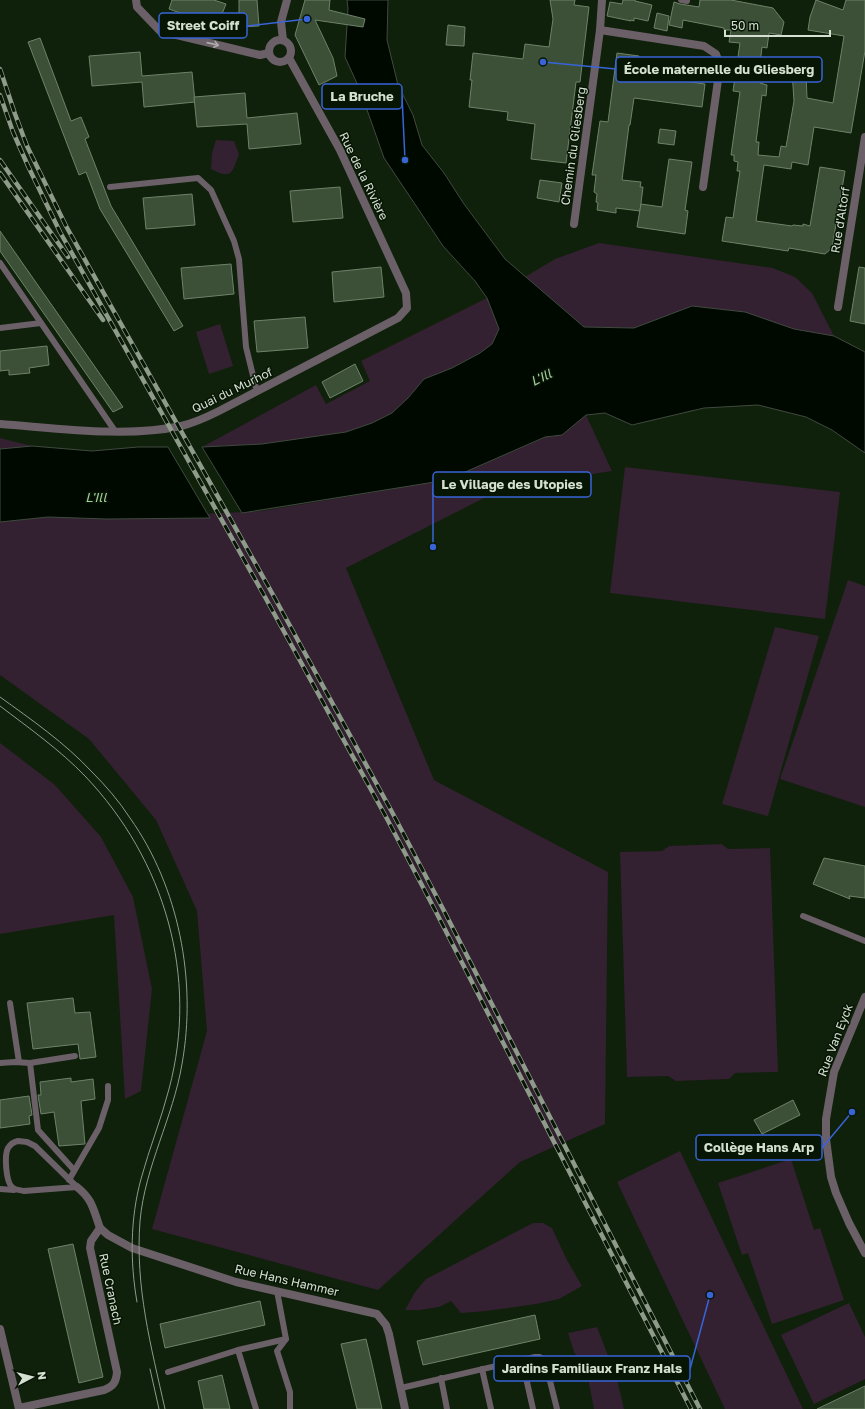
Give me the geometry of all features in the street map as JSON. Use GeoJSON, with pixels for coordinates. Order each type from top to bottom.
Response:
{"type":"FeatureCollection","features":[{"type":"Feature","properties":{"kind":"street"},"geometry":{"type":"LineString","coordinates":[[136,0],[137,7],[160,32],[260,55],[269,53]]}},
{"type":"Feature","properties":{"kind":"street"},"geometry":{"type":"LineString","coordinates":[[283,40],[272,43],[269,49],[272,59],[279,62],[283,62],[289,58],[291,51],[291,47],[283,40],[281,22],[287,0]]}},
{"type":"Feature","properties":{"kind":"street","name":"Chemin du Gliesberg"},"geometry":{"type":"LineString","coordinates":[[574,224],[600,30],[602,0]]}},
{"type":"Feature","properties":{"kind":"street"},"geometry":{"type":"LineString","coordinates":[[600,30],[704,46],[716,54],[720,66],[703,187]]}},
{"type":"Feature","properties":{"kind":"street","name":"Rue de la Rivière"},"geometry":{"type":"LineString","coordinates":[[289,58],[340,150],[406,293],[407,308]]}},
{"type":"Feature","properties":{"kind":"street","name":"Rue d'Altorf"},"geometry":{"type":"LineString","coordinates":[[838,307],[865,137]]}},
{"type":"Feature","properties":{"kind":"street","name":"Quai du Murhof"},"geometry":{"type":"LineString","coordinates":[[0,424],[72,430],[115,431],[163,429],[189,424],[207,417],[257,392],[398,318],[407,308]]}},
{"type":"Feature","properties":{"kind":"street","name":"Rue Van Eyck"},"geometry":{"type":"LineString","coordinates":[[865,997],[834,1072],[826,1119],[826,1138],[831,1177],[849,1223],[865,1253]]}},
{"type":"Feature","properties":{"kind":"street"},"geometry":{"type":"LineString","coordinates":[[77,1188],[86,1195],[90,1201],[100,1228]]}},
{"type":"Feature","properties":{"kind":"street","name":"Rue Hans Hammer"},"geometry":{"type":"LineString","coordinates":[[100,1228],[108,1235],[132,1248],[236,1282],[377,1314],[388,1330],[405,1409]]}},
{"type":"Feature","properties":{"kind":"street","name":"Rue Cranach"},"geometry":{"type":"LineString","coordinates":[[19,1408],[104,1390],[111,1387],[116,1382],[117,1372],[90,1248],[90,1241],[100,1228]]}},
{"type":"Feature","properties":{"kind":"street"},"geometry":{"type":"LineString","coordinates":[[0,1329],[19,1408]]}},
{"type":"Feature","properties":{"kind":"lane"},"geometry":{"type":"LineString","coordinates":[[110,187],[198,178],[211,190],[234,241],[238,259],[246,347],[257,392]]}},
{"type":"Feature","properties":{"kind":"lane"},"geometry":{"type":"LineString","coordinates":[[0,263],[115,431]]}},
{"type":"Feature","properties":{"kind":"lane"},"geometry":{"type":"LineString","coordinates":[[0,328],[41,323]]}},
{"type":"Feature","properties":{"kind":"lane"},"geometry":{"type":"LineString","coordinates":[[803,916],[865,941]]}},
{"type":"Feature","properties":{"kind":"lane"},"geometry":{"type":"LineString","coordinates":[[10,1003],[19,1062]]}},
{"type":"Feature","properties":{"kind":"lane"},"geometry":{"type":"LineString","coordinates":[[0,1063],[30,1063],[75,1056]]}},
{"type":"Feature","properties":{"kind":"lane"},"geometry":{"type":"LineString","coordinates":[[30,1063],[38,1130],[74,1170]]}},
{"type":"Feature","properties":{"kind":"lane"},"geometry":{"type":"LineString","coordinates":[[69,1180],[99,1128],[108,1100],[108,1086]]}},
{"type":"Feature","properties":{"kind":"lane"},"geometry":{"type":"LineString","coordinates":[[16,1190],[11,1186],[7,1178],[6,1159],[7,1149],[11,1144],[18,1141],[26,1142],[35,1146],[77,1188]]}},
{"type":"Feature","properties":{"kind":"lane"},"geometry":{"type":"LineString","coordinates":[[0,1189],[24,1191],[77,1188]]}},
{"type":"Feature","properties":{"kind":"lane"},"geometry":{"type":"LineString","coordinates":[[277,1291],[286,1339],[278,1351],[290,1392],[290,1409]]}},
{"type":"Feature","properties":{"kind":"lane"},"geometry":{"type":"LineString","coordinates":[[168,1372],[238,1350],[286,1339]]}},
{"type":"Feature","properties":{"kind":"lane"},"geometry":{"type":"LineString","coordinates":[[238,1350],[256,1409]]}},
{"type":"Feature","properties":{"kind":"lane"},"geometry":{"type":"LineString","coordinates":[[401,1388],[534,1357],[540,1358],[545,1362],[557,1409]]}},
{"type":"Feature","properties":{"kind":"lane"},"geometry":{"type":"LineString","coordinates":[[522,1360],[533,1409]]}},
{"type":"Feature","properties":{"kind":"lane"},"geometry":{"type":"LineString","coordinates":[[482,1369],[491,1409]]}},
{"type":"Feature","properties":{"kind":"lane"},"geometry":{"type":"LineString","coordinates":[[441,1378],[447,1409]]}},
{"type":"Feature","properties":{"kind":"shaded area"},"geometry":{"type":"Polygon","coordinates":[[[216,140],[234,141],[239,154],[235,166],[230,173],[223,174],[211,169],[212,153],[216,140]]]}},
{"type":"Feature","properties":{"kind":"shaded area"},"geometry":{"type":"Polygon","coordinates":[[[599,243],[773,268],[795,277],[812,293],[834,336],[794,329],[692,306],[634,328],[584,327],[525,277],[555,259],[599,243]]]}},
{"type":"Feature","properties":{"kind":"shaded area"},"geometry":{"type":"Polygon","coordinates":[[[487,298],[499,329],[492,344],[480,353],[452,368],[424,379],[408,398],[392,413],[372,423],[346,432],[262,444],[202,447],[316,385],[326,404],[370,381],[361,361],[487,298]]]}},
{"type":"Feature","properties":{"kind":"shaded area"},"geometry":{"type":"Polygon","coordinates":[[[220,324],[233,366],[209,374],[196,332],[220,324]]]}},
{"type":"Feature","properties":{"kind":"shaded area"},"geometry":{"type":"Polygon","coordinates":[[[586,415],[612,471],[504,488],[346,568],[434,780],[608,872],[605,1124],[520,1162],[378,1290],[152,1229],[207,1031],[197,911],[156,820],[89,739],[0,675],[0,522],[48,517],[107,519],[262,511],[447,480],[546,437],[562,435],[586,415]]]}},
{"type":"Feature","properties":{"kind":"shaded area"},"geometry":{"type":"Polygon","coordinates":[[[0,438],[32,446],[0,449],[0,438]]]}},
{"type":"Feature","properties":{"kind":"shaded area"},"geometry":{"type":"Polygon","coordinates":[[[625,467],[840,492],[825,619],[610,593],[625,467]]]}},
{"type":"Feature","properties":{"kind":"shaded area"},"geometry":{"type":"Polygon","coordinates":[[[848,580],[865,586],[865,807],[780,779],[848,580]]]}},
{"type":"Feature","properties":{"kind":"shaded area"},"geometry":{"type":"Polygon","coordinates":[[[775,627],[819,636],[768,816],[722,804],[775,627]]]}},
{"type":"Feature","properties":{"kind":"shaded area"},"geometry":{"type":"Polygon","coordinates":[[[0,743],[55,785],[101,837],[133,897],[152,989],[141,1091],[125,1099],[114,915],[0,934],[0,743]]]}},
{"type":"Feature","properties":{"kind":"shaded area"},"geometry":{"type":"Polygon","coordinates":[[[722,844],[728,849],[770,848],[778,1072],[735,1073],[729,1079],[676,1081],[668,1076],[627,1077],[620,852],[662,851],[669,846],[722,844]]]}},
{"type":"Feature","properties":{"kind":"shaded area"},"geometry":{"type":"Polygon","coordinates":[[[680,1151],[803,1409],[725,1409],[617,1182],[680,1151]]]}},
{"type":"Feature","properties":{"kind":"shaded area"},"geometry":{"type":"Polygon","coordinates":[[[791,1159],[814,1230],[820,1228],[844,1300],[772,1324],[748,1253],[742,1255],[718,1183],[791,1159]]]}},
{"type":"Feature","properties":{"kind":"shaded area"},"geometry":{"type":"Polygon","coordinates":[[[533,1223],[543,1223],[552,1228],[567,1260],[582,1286],[559,1299],[536,1304],[486,1311],[461,1313],[451,1301],[439,1307],[420,1310],[405,1310],[415,1292],[426,1279],[533,1223]]]}},
{"type":"Feature","properties":{"kind":"shaded area"},"geometry":{"type":"Polygon","coordinates":[[[849,1303],[865,1337],[865,1379],[814,1404],[781,1335],[849,1303]]]}},
{"type":"Feature","properties":{"kind":"shaded area"},"geometry":{"type":"Polygon","coordinates":[[[597,1327],[617,1379],[624,1409],[594,1409],[587,1373],[574,1352],[568,1333],[597,1327]]]}},
{"type":"Feature","properties":{"kind":"water","name":"L'Ill"},"geometry":{"type":"Polygon","coordinates":[[[347,0],[388,0],[387,40],[398,85],[413,115],[422,145],[444,173],[464,204],[505,259],[584,327],[634,328],[692,306],[745,312],[794,329],[834,336],[865,352],[865,453],[832,430],[806,417],[758,405],[704,408],[632,425],[605,413],[586,415],[562,435],[545,437],[447,480],[242,513],[202,447],[262,444],[346,432],[372,423],[392,413],[408,398],[424,379],[452,368],[480,353],[492,344],[499,329],[487,298],[475,281],[443,246],[384,158],[360,90],[345,57],[348,9],[347,0]]]}},
{"type":"Feature","properties":{"kind":"water","name":"L'Ill"},"geometry":{"type":"Polygon","coordinates":[[[32,446],[92,451],[138,447],[168,447],[210,518],[107,519],[48,517],[0,522],[0,449],[32,446]]]}},
{"type":"Feature","properties":{"kind":"building"},"geometry":{"type":"Polygon","coordinates":[[[172,0],[214,0],[226,4],[218,24],[201,18],[200,20],[169,9],[172,0]]]}},
{"type":"Feature","properties":{"kind":"building"},"geometry":{"type":"Polygon","coordinates":[[[239,0],[257,0],[259,26],[239,27],[239,0]]]}},
{"type":"Feature","properties":{"kind":"building"},"geometry":{"type":"Polygon","coordinates":[[[305,0],[330,0],[329,10],[365,19],[363,27],[315,20],[333,58],[337,76],[319,85],[295,35],[305,0]]]}},
{"type":"Feature","properties":{"kind":"building"},"geometry":{"type":"Polygon","coordinates":[[[550,0],[575,0],[574,5],[589,7],[580,82],[576,82],[566,163],[531,159],[535,124],[507,120],[508,112],[469,107],[473,53],[523,59],[525,44],[549,47],[553,19],[550,0]]]}},
{"type":"Feature","properties":{"kind":"building"},"geometry":{"type":"Polygon","coordinates":[[[623,0],[635,0],[652,5],[648,21],[634,18],[634,21],[631,21],[607,16],[610,2],[622,4],[623,0]]]}},
{"type":"Feature","properties":{"kind":"building"},"geometry":{"type":"Polygon","coordinates":[[[700,0],[731,0],[773,8],[784,22],[781,35],[769,33],[767,48],[762,47],[758,81],[767,85],[766,96],[762,95],[756,142],[759,142],[758,155],[779,157],[781,146],[786,147],[794,101],[792,71],[806,74],[807,98],[833,103],[844,36],[808,30],[810,17],[816,0],[843,10],[846,0],[865,0],[865,51],[851,133],[814,127],[808,165],[792,162],[791,169],[764,165],[756,221],[792,226],[803,226],[803,224],[810,226],[820,167],[845,171],[832,248],[825,254],[789,248],[788,251],[722,241],[726,217],[733,218],[740,171],[737,171],[738,162],[734,161],[734,155],[731,155],[740,92],[733,91],[740,43],[729,42],[731,30],[724,30],[724,28],[683,20],[682,28],[669,25],[674,2],[699,7],[700,0]]]}},
{"type":"Feature","properties":{"kind":"building"},"geometry":{"type":"Polygon","coordinates":[[[657,13],[669,16],[667,31],[654,28],[657,13]]]}},
{"type":"Feature","properties":{"kind":"building"},"geometry":{"type":"Polygon","coordinates":[[[448,25],[465,27],[464,46],[446,45],[448,25]]]}},
{"type":"Feature","properties":{"kind":"building"},"geometry":{"type":"Polygon","coordinates":[[[40,38],[71,121],[81,117],[89,137],[85,139],[111,206],[183,326],[174,331],[100,209],[86,172],[79,175],[28,42],[40,38]]]}},
{"type":"Feature","properties":{"kind":"building"},"geometry":{"type":"Polygon","coordinates":[[[140,52],[142,76],[192,72],[195,102],[144,107],[142,82],[92,86],[89,56],[140,52]]]}},
{"type":"Feature","properties":{"kind":"building"},"geometry":{"type":"Polygon","coordinates":[[[617,53],[639,56],[637,73],[664,76],[663,78],[705,84],[702,107],[634,98],[622,180],[641,182],[640,187],[643,187],[640,211],[616,208],[616,213],[597,210],[597,194],[594,192],[596,175],[592,175],[600,121],[608,122],[617,53]]]}},
{"type":"Feature","properties":{"kind":"building"},"geometry":{"type":"Polygon","coordinates":[[[245,93],[247,118],[297,113],[301,144],[249,149],[247,124],[197,127],[194,97],[245,93]]]}},
{"type":"Feature","properties":{"kind":"building"},"geometry":{"type":"Polygon","coordinates":[[[660,129],[676,131],[674,145],[658,143],[660,129]]]}},
{"type":"Feature","properties":{"kind":"building"},"geometry":{"type":"Polygon","coordinates":[[[669,159],[692,162],[685,210],[688,211],[685,234],[637,227],[641,204],[662,207],[669,159]]]}},
{"type":"Feature","properties":{"kind":"building"},"geometry":{"type":"Polygon","coordinates":[[[540,180],[562,183],[559,202],[537,198],[540,180]]]}},
{"type":"Feature","properties":{"kind":"building"},"geometry":{"type":"Polygon","coordinates":[[[340,187],[343,218],[293,222],[290,191],[340,187]]]}},
{"type":"Feature","properties":{"kind":"building"},"geometry":{"type":"Polygon","coordinates":[[[192,194],[195,225],[146,229],[143,198],[192,194]]]}},
{"type":"Feature","properties":{"kind":"building"},"geometry":{"type":"Polygon","coordinates":[[[0,231],[123,407],[113,412],[0,251],[0,231]]]}},
{"type":"Feature","properties":{"kind":"building"},"geometry":{"type":"Polygon","coordinates":[[[231,264],[234,294],[184,299],[181,268],[231,264]]]}},
{"type":"Feature","properties":{"kind":"building"},"geometry":{"type":"Polygon","coordinates":[[[381,267],[384,297],[334,302],[332,272],[381,267]]]}},
{"type":"Feature","properties":{"kind":"building"},"geometry":{"type":"Polygon","coordinates":[[[859,267],[865,268],[865,324],[850,321],[859,267]]]}},
{"type":"Feature","properties":{"kind":"building"},"geometry":{"type":"Polygon","coordinates":[[[305,317],[308,348],[257,352],[254,321],[305,317]]]}},
{"type":"Feature","properties":{"kind":"building"},"geometry":{"type":"Polygon","coordinates":[[[47,346],[49,365],[29,368],[30,373],[9,375],[9,370],[0,371],[0,351],[47,346]]]}},
{"type":"Feature","properties":{"kind":"building"},"geometry":{"type":"Polygon","coordinates":[[[355,364],[363,381],[330,398],[322,382],[355,364]]]}},
{"type":"Feature","properties":{"kind":"building"},"geometry":{"type":"Polygon","coordinates":[[[824,858],[865,866],[865,898],[849,896],[850,899],[813,884],[824,858]]]}},
{"type":"Feature","properties":{"kind":"building"},"geometry":{"type":"Polygon","coordinates":[[[73,998],[75,1013],[90,1012],[96,1057],[80,1059],[78,1044],[33,1049],[27,1003],[73,998]]]}},
{"type":"Feature","properties":{"kind":"building"},"geometry":{"type":"Polygon","coordinates":[[[71,1078],[71,1082],[93,1079],[95,1099],[81,1101],[85,1144],[59,1146],[54,1112],[41,1114],[38,1095],[41,1095],[40,1082],[71,1078]]]}},
{"type":"Feature","properties":{"kind":"building"},"geometry":{"type":"Polygon","coordinates":[[[29,1096],[32,1115],[29,1116],[30,1124],[0,1128],[0,1100],[29,1096]]]}},
{"type":"Feature","properties":{"kind":"building"},"geometry":{"type":"Polygon","coordinates":[[[793,1100],[800,1115],[762,1134],[754,1120],[793,1100]]]}},
{"type":"Feature","properties":{"kind":"building"},"geometry":{"type":"Polygon","coordinates":[[[73,1244],[103,1377],[79,1383],[48,1249],[73,1244]]]}},
{"type":"Feature","properties":{"kind":"building"},"geometry":{"type":"Polygon","coordinates":[[[260,1301],[265,1325],[165,1348],[160,1324],[260,1301]]]}},
{"type":"Feature","properties":{"kind":"building"},"geometry":{"type":"Polygon","coordinates":[[[535,1315],[540,1339],[423,1365],[417,1341],[535,1315]]]}},
{"type":"Feature","properties":{"kind":"building"},"geometry":{"type":"Polygon","coordinates":[[[366,1339],[382,1409],[357,1409],[341,1344],[366,1339]]]}},
{"type":"Feature","properties":{"kind":"building"},"geometry":{"type":"Polygon","coordinates":[[[222,1375],[230,1409],[204,1409],[198,1381],[222,1375]]]}},
{"type":"Feature","properties":{"kind":"building"},"geometry":{"type":"Polygon","coordinates":[[[865,1386],[865,1409],[817,1409],[865,1386]]]}},
{"type":"Feature","properties":{"kind":"tram line"},"geometry":{"type":"LineString","coordinates":[[0,697],[71,751],[112,794],[130,818],[147,845],[161,874],[172,904],[180,936],[185,968],[187,1000],[186,1032],[182,1064],[178,1084],[147,1181],[140,1221],[139,1245],[145,1316],[165,1409]]}},
{"type":"Feature","properties":{"kind":"tram line"},"geometry":{"type":"LineString","coordinates":[[0,706],[65,757],[85,776],[113,809],[136,845],[155,882],[168,922],[177,963],[180,1005],[177,1047],[169,1089],[137,1194],[132,1240],[133,1272],[137,1302]]}},
{"type":"Feature","properties":{"kind":"tram line"},"geometry":{"type":"LineString","coordinates":[[150,1369],[159,1409]]}},
{"type":"Feature","properties":{"kind":"railway"},"geometry":{"type":"LineString","coordinates":[[0,69],[27,146],[66,226],[272,593],[392,812],[700,1409]]}},
{"type":"Feature","properties":{"kind":"railway"},"geometry":{"type":"LineString","coordinates":[[0,95],[13,132],[60,232],[265,597],[385,815],[691,1409]]}},
{"type":"Feature","properties":{"kind":"railway"},"geometry":{"type":"LineString","coordinates":[[0,160],[68,257]]}},
{"type":"Feature","properties":{"kind":"railway"},"geometry":{"type":"LineString","coordinates":[[0,173],[103,320]]}},
{"type":"Feature","properties":{"kind":"place","name":"Street Coiff"},"geometry":{"type":"Point","coordinates":[307,19]}},
{"type":"Feature","properties":{"kind":"place","name":"École maternelle du Gliesberg"},"geometry":{"type":"Point","coordinates":[543,62]}},
{"type":"Feature","properties":{"kind":"place","name":"La Bruche"},"geometry":{"type":"Point","coordinates":[405,160]}},
{"type":"Feature","properties":{"kind":"place","name":"Le Village des Utopies"},"geometry":{"type":"Point","coordinates":[433,547]}},
{"type":"Feature","properties":{"kind":"place","name":"Collège Hans Arp"},"geometry":{"type":"Point","coordinates":[852,1112]}},
{"type":"Feature","properties":{"kind":"place","name":"Jardins Familiaux Franz Hals"},"geometry":{"type":"Point","coordinates":[710,1295]}}]}
